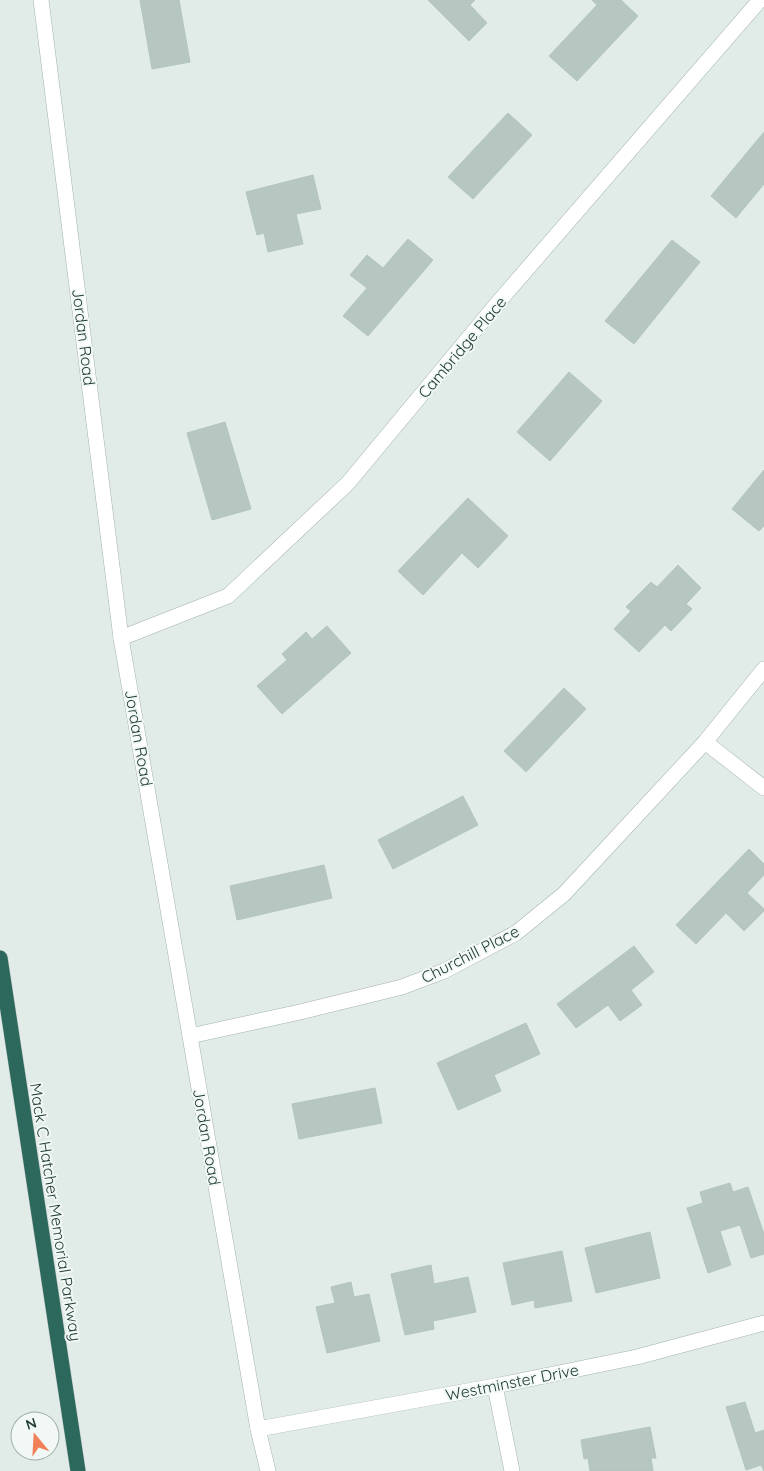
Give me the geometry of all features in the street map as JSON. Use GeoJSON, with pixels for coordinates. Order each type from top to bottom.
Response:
{"type":"FeatureCollection","features":[{"type":"Feature","properties":{"kind":"highway","name":"Mack C Hatcher Memorial Parkway"},"geometry":{"type":"LineString","coordinates":[[0,958],[78,1471]]}},
{"type":"Feature","properties":{"kind":"street","name":"Jordan Road"},"geometry":{"type":"LineString","coordinates":[[41,0],[122,638],[258,1429],[268,1471]]}},
{"type":"Feature","properties":{"kind":"street","name":"Cambridge Place"},"geometry":{"type":"LineString","coordinates":[[122,638],[228,596],[348,483],[502,299],[760,0]]}},
{"type":"Feature","properties":{"kind":"street","name":"Churchill Place"},"geometry":{"type":"LineString","coordinates":[[190,1036],[402,987],[444,971],[516,933],[564,894],[705,742],[764,669]]}},
{"type":"Feature","properties":{"kind":"street"},"geometry":{"type":"LineString","coordinates":[[705,742],[764,788]]}},
{"type":"Feature","properties":{"kind":"street","name":"Westminster Drive"},"geometry":{"type":"LineString","coordinates":[[258,1429],[495,1386],[637,1357],[764,1322]]}},
{"type":"Feature","properties":{"kind":"street"},"geometry":{"type":"LineString","coordinates":[[495,1386],[512,1471]]}},
{"type":"Feature","properties":{"kind":"building"},"geometry":{"type":"Polygon","coordinates":[[[140,0],[179,0],[190,62],[152,69],[140,0]]]}},
{"type":"Feature","properties":{"kind":"building"},"geometry":{"type":"Polygon","coordinates":[[[428,0],[475,0],[470,5],[487,23],[469,41],[428,0]]]}},
{"type":"Feature","properties":{"kind":"building"},"geometry":{"type":"Polygon","coordinates":[[[592,0],[621,0],[638,16],[577,81],[549,56],[597,5],[592,0]]]}},
{"type":"Feature","properties":{"kind":"building"},"geometry":{"type":"Polygon","coordinates":[[[508,113],[532,135],[473,199],[448,177],[508,113]]]}},
{"type":"Feature","properties":{"kind":"building"},"geometry":{"type":"Polygon","coordinates":[[[764,132],[764,184],[736,218],[711,196],[764,132]]]}},
{"type":"Feature","properties":{"kind":"building"},"geometry":{"type":"Polygon","coordinates":[[[313,175],[321,209],[296,214],[303,244],[268,252],[264,233],[257,235],[246,192],[313,175]]]}},
{"type":"Feature","properties":{"kind":"building"},"geometry":{"type":"Polygon","coordinates":[[[408,239],[433,260],[368,336],[343,316],[367,288],[350,275],[367,255],[383,268],[408,239]]]}},
{"type":"Feature","properties":{"kind":"building"},"geometry":{"type":"Polygon","coordinates":[[[672,240],[700,262],[634,344],[605,321],[672,240]]]}},
{"type":"Feature","properties":{"kind":"building"},"geometry":{"type":"Polygon","coordinates":[[[569,372],[602,401],[550,461],[517,432],[569,372]]]}},
{"type":"Feature","properties":{"kind":"building"},"geometry":{"type":"Polygon","coordinates":[[[225,422],[251,509],[212,520],[187,433],[225,422]]]}},
{"type":"Feature","properties":{"kind":"building"},"geometry":{"type":"Polygon","coordinates":[[[764,470],[764,526],[759,531],[732,509],[764,470]]]}},
{"type":"Feature","properties":{"kind":"building"},"geometry":{"type":"Polygon","coordinates":[[[468,498],[508,536],[478,568],[462,553],[423,595],[398,571],[468,498]]]}},
{"type":"Feature","properties":{"kind":"building"},"geometry":{"type":"Polygon","coordinates":[[[678,565],[701,588],[686,604],[692,609],[671,631],[665,625],[639,652],[614,629],[631,611],[626,607],[651,582],[657,587],[678,565]]]}},
{"type":"Feature","properties":{"kind":"building"},"geometry":{"type":"Polygon","coordinates":[[[327,626],[351,653],[282,714],[257,686],[287,660],[282,654],[306,632],[312,639],[327,626]]]}},
{"type":"Feature","properties":{"kind":"building"},"geometry":{"type":"Polygon","coordinates":[[[564,688],[586,709],[526,772],[504,751],[564,688]]]}},
{"type":"Feature","properties":{"kind":"building"},"geometry":{"type":"Polygon","coordinates":[[[463,796],[478,825],[393,869],[378,840],[463,796]]]}},
{"type":"Feature","properties":{"kind":"building"},"geometry":{"type":"Polygon","coordinates":[[[749,849],[764,864],[764,875],[747,893],[764,911],[744,931],[726,913],[696,944],[676,925],[749,849]]]}},
{"type":"Feature","properties":{"kind":"building"},"geometry":{"type":"Polygon","coordinates":[[[324,865],[332,898],[237,920],[230,886],[324,865]]]}},
{"type":"Feature","properties":{"kind":"building"},"geometry":{"type":"Polygon","coordinates":[[[634,946],[654,972],[631,990],[642,1005],[620,1021],[608,1005],[576,1028],[557,1004],[634,946]]]}},
{"type":"Feature","properties":{"kind":"building"},"geometry":{"type":"Polygon","coordinates":[[[526,1023],[540,1054],[494,1075],[501,1091],[458,1110],[437,1063],[526,1023]]]}},
{"type":"Feature","properties":{"kind":"building"},"geometry":{"type":"Polygon","coordinates":[[[375,1088],[382,1123],[299,1139],[292,1104],[375,1088]]]}},
{"type":"Feature","properties":{"kind":"building"},"geometry":{"type":"Polygon","coordinates":[[[730,1183],[733,1192],[748,1187],[764,1234],[764,1254],[751,1258],[740,1225],[720,1231],[731,1265],[708,1273],[687,1208],[703,1203],[700,1192],[730,1183]]]}},
{"type":"Feature","properties":{"kind":"building"},"geometry":{"type":"Polygon","coordinates":[[[650,1232],[660,1278],[596,1293],[585,1248],[650,1232]]]}},
{"type":"Feature","properties":{"kind":"building"},"geometry":{"type":"Polygon","coordinates":[[[562,1251],[572,1301],[535,1308],[534,1300],[512,1305],[503,1263],[562,1251]]]}},
{"type":"Feature","properties":{"kind":"building"},"geometry":{"type":"Polygon","coordinates":[[[431,1265],[434,1284],[468,1277],[476,1312],[433,1321],[434,1329],[405,1335],[391,1274],[431,1265]]]}},
{"type":"Feature","properties":{"kind":"building"},"geometry":{"type":"Polygon","coordinates":[[[351,1282],[354,1297],[369,1294],[380,1341],[327,1353],[316,1307],[335,1303],[331,1287],[351,1282]]]}},
{"type":"Feature","properties":{"kind":"building"},"geometry":{"type":"Polygon","coordinates":[[[745,1402],[755,1433],[764,1430],[764,1471],[761,1465],[746,1470],[726,1407],[745,1402]]]}},
{"type":"Feature","properties":{"kind":"building"},"geometry":{"type":"Polygon","coordinates":[[[650,1427],[656,1458],[651,1458],[653,1471],[590,1471],[588,1458],[584,1459],[581,1440],[650,1427]]]}}]}
